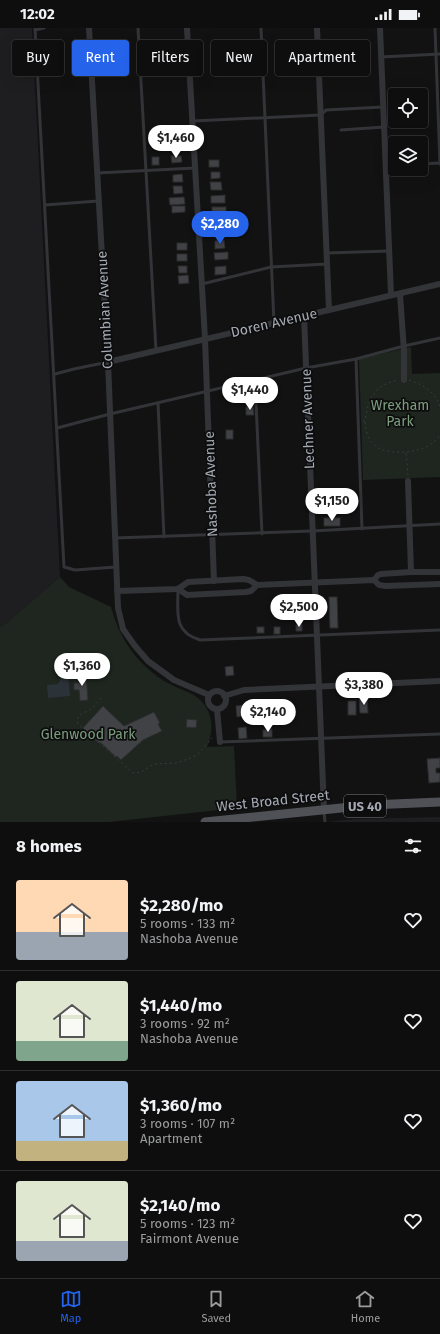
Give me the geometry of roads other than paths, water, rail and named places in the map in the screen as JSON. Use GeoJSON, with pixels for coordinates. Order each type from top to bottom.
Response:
{"type":"FeatureCollection","features":[{"type":"Feature","properties":{"kind":"main road","name":"West Broad Street"},"geometry":{"type":"LineString","coordinates":[[205,822],[370,805],[440,802]]}},
{"type":"Feature","properties":{"kind":"street","name":"Columbian Avenue"},"geometry":{"type":"LineString","coordinates":[[89,28],[108,362],[118,608],[124,629],[135,646],[148,661],[174,680],[209,695]]}},
{"type":"Feature","properties":{"kind":"street","name":"Nashoba Avenue"},"geometry":{"type":"LineString","coordinates":[[187,28],[205,339],[214,580]]}},
{"type":"Feature","properties":{"kind":"street"},"geometry":{"type":"LineString","coordinates":[[317,28],[329,310]]}},
{"type":"Feature","properties":{"kind":"street"},"geometry":{"type":"LineString","coordinates":[[380,28],[391,295]]}},
{"type":"Feature","properties":{"kind":"street","name":"Doren Avenue"},"geometry":{"type":"LineString","coordinates":[[108,362],[440,284]]}},
{"type":"Feature","properties":{"kind":"street"},"geometry":{"type":"LineString","coordinates":[[400,294],[404,346],[404,380]]}},
{"type":"Feature","properties":{"kind":"street","name":"Lechner Avenue"},"geometry":{"type":"LineString","coordinates":[[304,316],[324,810]]}},
{"type":"Feature","properties":{"kind":"street"},"geometry":{"type":"LineString","coordinates":[[408,481],[411,572]]}},
{"type":"Feature","properties":{"kind":"street"},"geometry":{"type":"LineString","coordinates":[[117,591],[178,589],[188,582],[214,580],[243,579],[249,580],[257,585],[314,583],[374,580],[381,574],[440,572]]}},
{"type":"Feature","properties":{"kind":"street"},"geometry":{"type":"LineString","coordinates":[[374,580],[378,585],[386,586],[440,584]]}},
{"type":"Feature","properties":{"kind":"street"},"geometry":{"type":"LineString","coordinates":[[178,589],[187,595],[246,592],[257,585]]}},
{"type":"Feature","properties":{"kind":"street"},"geometry":{"type":"LineString","coordinates":[[224,696],[244,690],[440,681]]}},
{"type":"Feature","properties":{"kind":"street"},"geometry":{"type":"LineString","coordinates":[[214,692],[220,692],[224,696],[225,704],[222,708],[217,710],[208,704],[209,695],[214,692]]}},
{"type":"Feature","properties":{"kind":"street"},"geometry":{"type":"LineString","coordinates":[[217,710],[220,742]]}},
{"type":"Feature","properties":{"kind":"lane"},"geometry":{"type":"LineString","coordinates":[[44,28],[35,29],[58,428],[64,567],[75,570],[116,567]]}},
{"type":"Feature","properties":{"kind":"lane"},"geometry":{"type":"LineString","coordinates":[[138,28],[156,350]]}},
{"type":"Feature","properties":{"kind":"lane"},"geometry":{"type":"LineString","coordinates":[[261,28],[274,323]]}},
{"type":"Feature","properties":{"kind":"lane"},"geometry":{"type":"LineString","coordinates":[[428,164],[440,164],[435,28]]}},
{"type":"Feature","properties":{"kind":"lane"},"geometry":{"type":"LineString","coordinates":[[381,56],[440,54]]}},
{"type":"Feature","properties":{"kind":"lane"},"geometry":{"type":"LineString","coordinates":[[192,121],[321,115],[326,110],[383,107]]}},
{"type":"Feature","properties":{"kind":"lane"},"geometry":{"type":"LineString","coordinates":[[341,130],[384,127]]}},
{"type":"Feature","properties":{"kind":"lane"},"geometry":{"type":"LineString","coordinates":[[97,173],[195,168]]}},
{"type":"Feature","properties":{"kind":"lane"},"geometry":{"type":"LineString","coordinates":[[45,206],[98,201]]}},
{"type":"Feature","properties":{"kind":"lane"},"geometry":{"type":"LineString","coordinates":[[327,254],[389,250]]}},
{"type":"Feature","properties":{"kind":"lane"},"geometry":{"type":"LineString","coordinates":[[202,284],[271,267],[327,264]]}},
{"type":"Feature","properties":{"kind":"lane"},"geometry":{"type":"LineString","coordinates":[[58,428],[110,414],[306,368],[356,359],[440,338]]}},
{"type":"Feature","properties":{"kind":"lane"},"geometry":{"type":"LineString","coordinates":[[356,359],[362,529]]}},
{"type":"Feature","properties":{"kind":"lane"},"geometry":{"type":"LineString","coordinates":[[54,374],[108,362]]}},
{"type":"Feature","properties":{"kind":"lane"},"geometry":{"type":"LineString","coordinates":[[255,380],[262,534]]}},
{"type":"Feature","properties":{"kind":"lane"},"geometry":{"type":"LineString","coordinates":[[158,403],[164,537]]}},
{"type":"Feature","properties":{"kind":"lane"},"geometry":{"type":"LineString","coordinates":[[115,538],[312,532],[440,524]]}},
{"type":"Feature","properties":{"kind":"lane"},"geometry":{"type":"LineString","coordinates":[[178,589],[178,616],[181,628],[191,637],[200,640],[440,630]]}},
{"type":"Feature","properties":{"kind":"lane"},"geometry":{"type":"LineString","coordinates":[[220,742],[440,734]]}},
{"type":"Feature","properties":{"kind":"lane"},"geometry":{"type":"LineString","coordinates":[[324,810],[325,822]]}},
{"type":"Feature","properties":{"kind":"park label","name":"Wrexham Park"},"geometry":{"type":"Point","coordinates":[400,414]}},
{"type":"Feature","properties":{"kind":"park label","name":"Glenwood Park"},"geometry":{"type":"Point","coordinates":[88,734]}}]}
